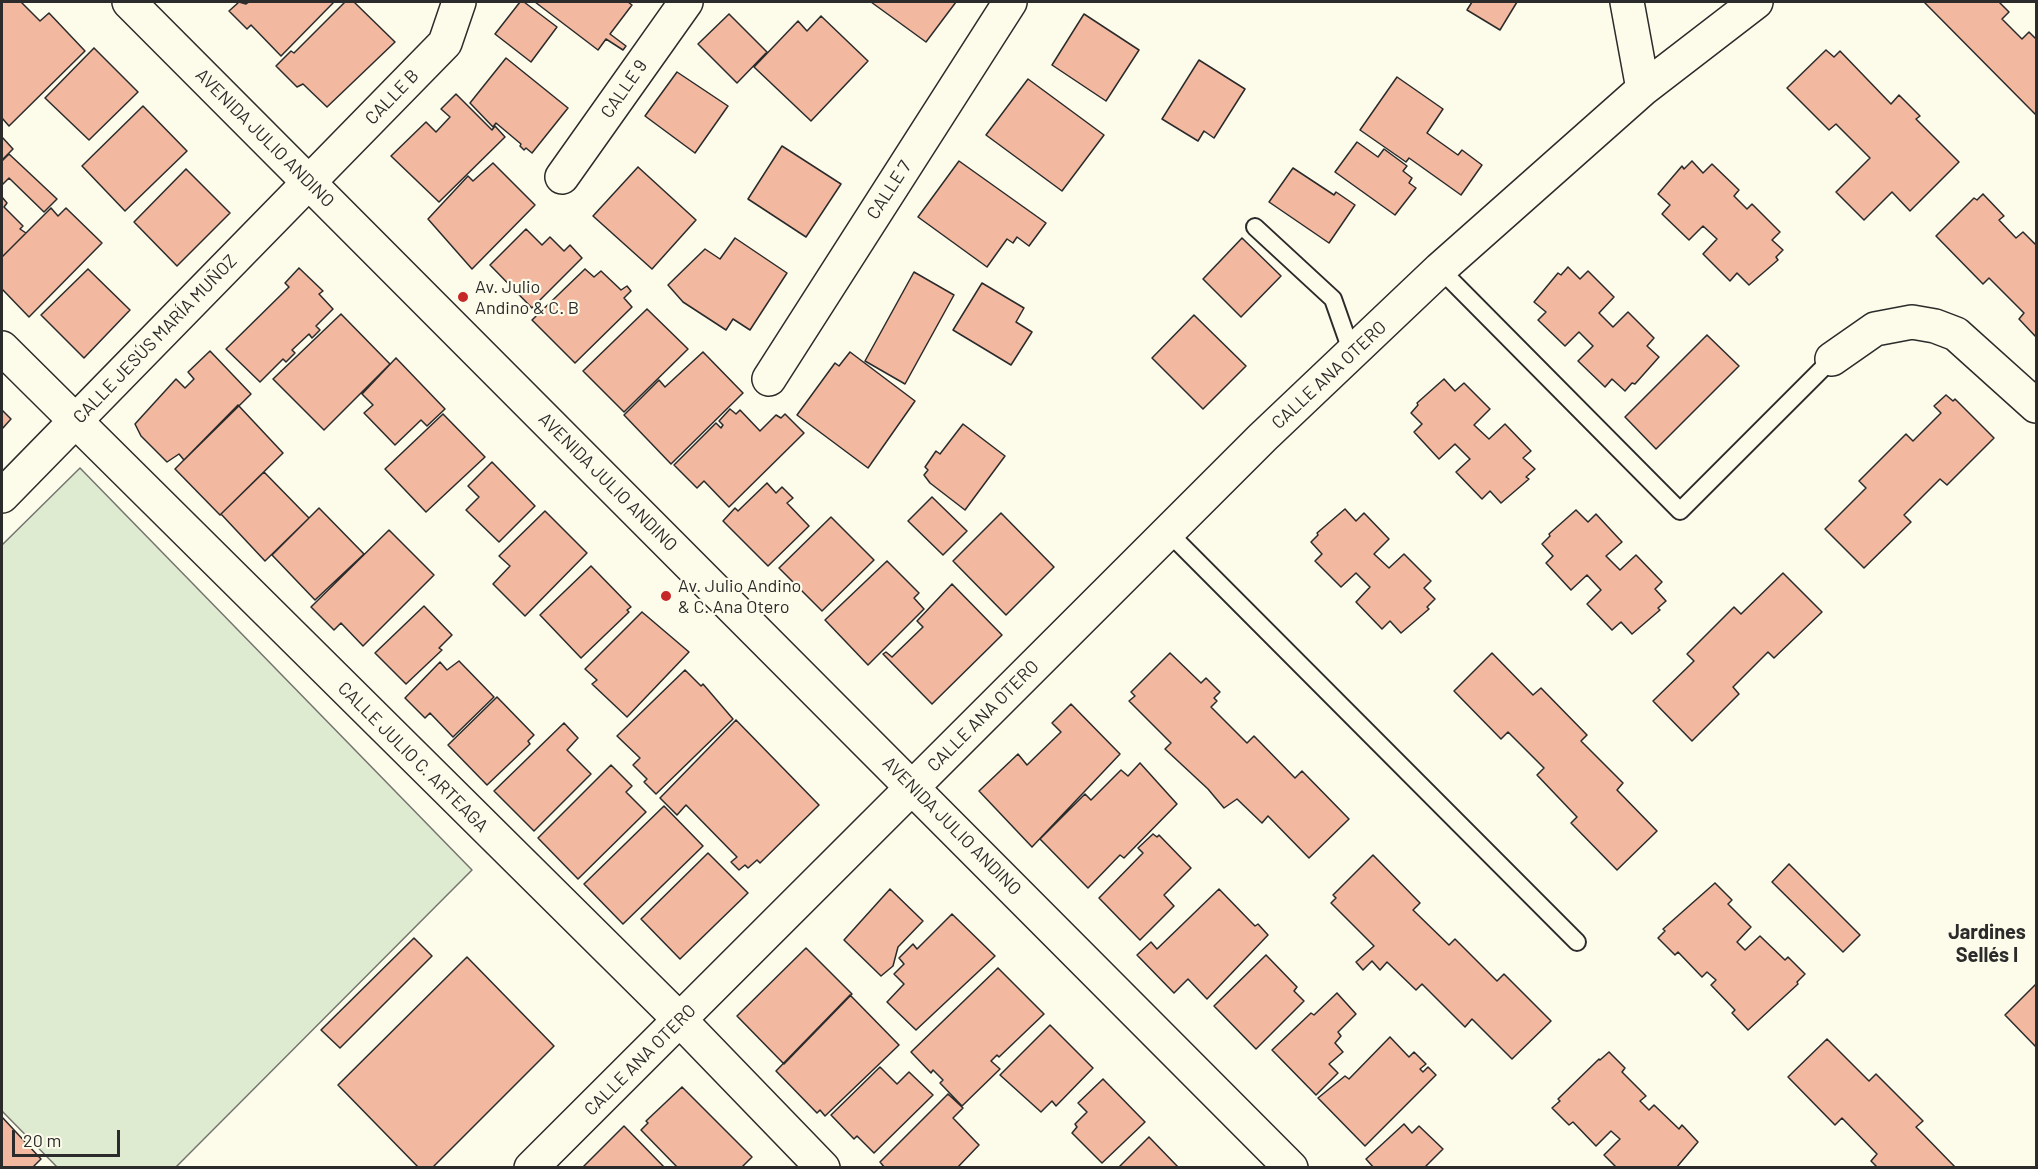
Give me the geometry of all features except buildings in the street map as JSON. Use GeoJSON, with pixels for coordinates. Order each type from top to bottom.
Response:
{"type":"FeatureCollection","features":[{"type":"Feature","properties":{"kind":"street","name":"AVENIDA JULIO ANDINO"},"geometry":{"type":"LineString","coordinates":[[129,2],[1291,1167]]}},
{"type":"Feature","properties":{"kind":"street","name":"CALLE B"},"geometry":{"type":"LineString","coordinates":[[308,182],[445,43],[459,2]]}},
{"type":"Feature","properties":{"kind":"street","name":"CALLE 9"},"geometry":{"type":"LineString","coordinates":[[562,177],[686,2]]}},
{"type":"Feature","properties":{"kind":"street","name":"CALLE 7"},"geometry":{"type":"LineString","coordinates":[[768,379],[1010,2]]}},
{"type":"Feature","properties":{"kind":"street"},"geometry":{"type":"LineString","coordinates":[[1627,2],[1643,89]]}},
{"type":"Feature","properties":{"kind":"street","name":"CALLE ANA OTERO"},"geometry":{"type":"LineString","coordinates":[[531,1167],[1167,531],[1440,269],[1643,89],[1756,2]]}},
{"type":"Feature","properties":{"kind":"street","name":"CALLE JESÚS MARÍA MUÑOZ"},"geometry":{"type":"LineString","coordinates":[[2,496],[308,182]]}},
{"type":"Feature","properties":{"kind":"street"},"geometry":{"type":"LineString","coordinates":[[1832,359],[1875,329],[1912,322],[1935,326],[1956,334],[2037,406]]}},
{"type":"Feature","properties":{"kind":"street","name":"CALLE JULIO C. ARTEAGA"},"geometry":{"type":"LineString","coordinates":[[2,348],[680,1020],[823,1167]]}},
{"type":"Feature","properties":{"kind":"lane"},"geometry":{"type":"LineString","coordinates":[[1255,227],[1333,299],[1352,353]]}},
{"type":"Feature","properties":{"kind":"lane"},"geometry":{"type":"LineString","coordinates":[[1440,269],[1680,511],[1832,359]]}},
{"type":"Feature","properties":{"kind":"lane"},"geometry":{"type":"LineString","coordinates":[[1167,531],[1577,942]]}},
{"type":"Feature","properties":{"kind":"green space"},"geometry":{"type":"Polygon","coordinates":[[[80,468],[472,870],[176,1167],[57,1167],[2,1111],[2,545],[80,468]]]}},
{"type":"Feature","properties":{"kind":"place","name":"Av. Julio Andino & C. B"},"geometry":{"type":"Point","coordinates":[463,297]}},
{"type":"Feature","properties":{"kind":"place","name":"Av. Julio Andino & C. Ana Otero"},"geometry":{"type":"Point","coordinates":[666,596]}},
{"type":"Feature","properties":{"kind":"district","name":"Jardines Sellés I"},"geometry":{"type":"Point","coordinates":[1987,944]}}]}
